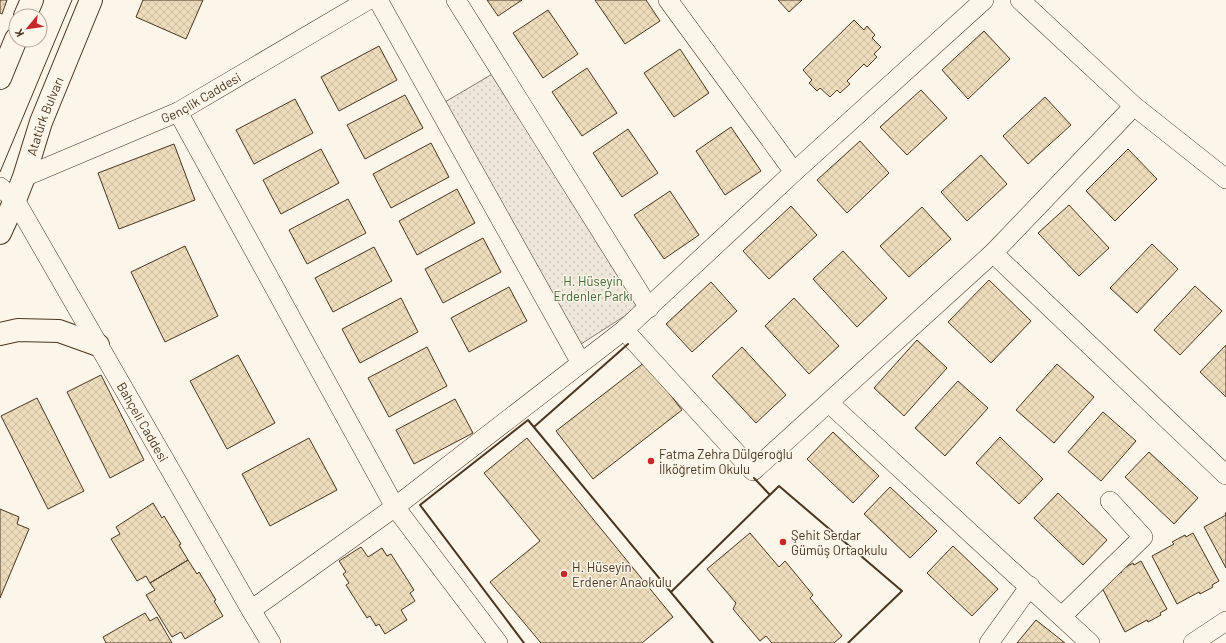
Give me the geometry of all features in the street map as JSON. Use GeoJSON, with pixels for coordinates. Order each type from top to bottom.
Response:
{"type":"FeatureCollection","features":[{"type":"Feature","properties":{"kind":"main road","name":"Atatürk Bulvarı"},"geometry":{"type":"LineString","coordinates":[[0,233],[8,194],[24,177],[41,122],[91,0]]}},
{"type":"Feature","properties":{"kind":"main road"},"geometry":{"type":"LineString","coordinates":[[0,78],[12,48]]}},
{"type":"Feature","properties":{"kind":"main road"},"geometry":{"type":"LineString","coordinates":[[0,334],[18,330],[59,332],[98,345]]}},
{"type":"Feature","properties":{"kind":"street","name":"Gençlik Caddesi"},"geometry":{"type":"LineString","coordinates":[[24,177],[178,112],[368,0]]}},
{"type":"Feature","properties":{"kind":"street"},"geometry":{"type":"LineString","coordinates":[[378,0],[581,363]]}},
{"type":"Feature","properties":{"kind":"street"},"geometry":{"type":"LineString","coordinates":[[456,0],[649,308]]}},
{"type":"Feature","properties":{"kind":"street"},"geometry":{"type":"LineString","coordinates":[[668,0],[794,172]]}},
{"type":"Feature","properties":{"kind":"street"},"geometry":{"type":"LineString","coordinates":[[251,610],[395,507],[624,330],[794,172],[984,0]]}},
{"type":"Feature","properties":{"kind":"street"},"geometry":{"type":"LineString","coordinates":[[1020,0],[1134,106],[1226,179]]}},
{"type":"Feature","properties":{"kind":"street"},"geometry":{"type":"LineString","coordinates":[[624,330],[753,471],[993,253],[1134,106]]}},
{"type":"Feature","properties":{"kind":"street"},"geometry":{"type":"LineString","coordinates":[[178,112],[395,507],[498,643]]}},
{"type":"Feature","properties":{"kind":"street","name":"Bahçeli Caddesi"},"geometry":{"type":"LineString","coordinates":[[8,194],[98,345],[271,643]]}},
{"type":"Feature","properties":{"kind":"street"},"geometry":{"type":"LineString","coordinates":[[993,253],[1226,475]]}},
{"type":"Feature","properties":{"kind":"street"},"geometry":{"type":"LineString","coordinates":[[829,403],[1030,586],[1090,643]]}},
{"type":"Feature","properties":{"kind":"street"},"geometry":{"type":"LineString","coordinates":[[1062,616],[1143,537],[1110,501]]}},
{"type":"Feature","properties":{"kind":"street"},"geometry":{"type":"LineString","coordinates":[[989,643],[1030,586]]}},
{"type":"Feature","properties":{"kind":"street"},"geometry":{"type":"LineString","coordinates":[[1193,643],[1226,621]]}},
{"type":"Feature","properties":{"kind":"green space","name":"H. Hüseyin Erdenler Parkı"},"geometry":{"type":"Polygon","coordinates":[[[499,70],[645,303],[581,344],[445,102],[499,70]]]}},
{"type":"Feature","properties":{"kind":"building"},"geometry":{"type":"Polygon","coordinates":[[[0,0],[7,0],[2,14],[0,13],[0,0]]]}},
{"type":"Feature","properties":{"kind":"building"},"geometry":{"type":"Polygon","coordinates":[[[143,0],[203,0],[186,39],[136,17],[143,0]]]}},
{"type":"Feature","properties":{"kind":"building"},"geometry":{"type":"Polygon","coordinates":[[[487,0],[522,0],[498,16],[487,0]]]}},
{"type":"Feature","properties":{"kind":"building"},"geometry":{"type":"Polygon","coordinates":[[[595,0],[646,0],[660,21],[625,44],[595,0]]]}},
{"type":"Feature","properties":{"kind":"building"},"geometry":{"type":"Polygon","coordinates":[[[778,0],[802,0],[789,12],[778,0]]]}},
{"type":"Feature","properties":{"kind":"building"},"geometry":{"type":"Polygon","coordinates":[[[548,10],[578,54],[543,78],[513,33],[548,10]]]}},
{"type":"Feature","properties":{"kind":"building"},"geometry":{"type":"Polygon","coordinates":[[[854,20],[864,30],[867,26],[875,35],[872,38],[881,47],[874,54],[877,57],[867,67],[864,64],[847,81],[850,84],[840,93],[837,90],[830,97],[820,88],[817,91],[809,83],[812,80],[803,70],[854,20]]]}},
{"type":"Feature","properties":{"kind":"building"},"geometry":{"type":"Polygon","coordinates":[[[984,31],[1010,59],[968,99],[942,70],[984,31]]]}},
{"type":"Feature","properties":{"kind":"building"},"geometry":{"type":"Polygon","coordinates":[[[379,46],[397,80],[339,111],[321,77],[379,46]]]}},
{"type":"Feature","properties":{"kind":"building"},"geometry":{"type":"Polygon","coordinates":[[[680,49],[709,93],[674,117],[644,73],[680,49]]]}},
{"type":"Feature","properties":{"kind":"building"},"geometry":{"type":"Polygon","coordinates":[[[587,68],[617,113],[582,136],[552,92],[587,68]]]}},
{"type":"Feature","properties":{"kind":"building"},"geometry":{"type":"Polygon","coordinates":[[[921,90],[947,118],[907,155],[880,127],[921,90]]]}},
{"type":"Feature","properties":{"kind":"building"},"geometry":{"type":"Polygon","coordinates":[[[405,95],[423,128],[365,159],[347,125],[405,95]]]}},
{"type":"Feature","properties":{"kind":"building"},"geometry":{"type":"Polygon","coordinates":[[[1045,97],[1071,125],[1028,164],[1003,136],[1045,97]]]}},
{"type":"Feature","properties":{"kind":"building"},"geometry":{"type":"Polygon","coordinates":[[[295,99],[313,133],[254,164],[236,130],[295,99]]]}},
{"type":"Feature","properties":{"kind":"building"},"geometry":{"type":"Polygon","coordinates":[[[731,127],[761,171],[725,195],[696,151],[731,127]]]}},
{"type":"Feature","properties":{"kind":"building"},"geometry":{"type":"Polygon","coordinates":[[[628,129],[658,173],[622,197],[593,153],[628,129]]]}},
{"type":"Feature","properties":{"kind":"building"},"geometry":{"type":"Polygon","coordinates":[[[860,141],[889,173],[847,213],[817,180],[860,141]]]}},
{"type":"Feature","properties":{"kind":"building"},"geometry":{"type":"Polygon","coordinates":[[[431,143],[449,177],[391,208],[373,174],[431,143]]]}},
{"type":"Feature","properties":{"kind":"building"},"geometry":{"type":"Polygon","coordinates":[[[174,144],[195,200],[119,229],[98,173],[174,144]]]}},
{"type":"Feature","properties":{"kind":"building"},"geometry":{"type":"Polygon","coordinates":[[[321,149],[339,183],[281,214],[263,180],[321,149]]]}},
{"type":"Feature","properties":{"kind":"building"},"geometry":{"type":"Polygon","coordinates":[[[1128,149],[1157,179],[1115,221],[1086,191],[1128,149]]]}},
{"type":"Feature","properties":{"kind":"building"},"geometry":{"type":"Polygon","coordinates":[[[981,155],[1007,184],[967,221],[941,192],[981,155]]]}},
{"type":"Feature","properties":{"kind":"building"},"geometry":{"type":"Polygon","coordinates":[[[457,189],[475,223],[417,255],[399,221],[457,189]]]}},
{"type":"Feature","properties":{"kind":"building"},"geometry":{"type":"Polygon","coordinates":[[[670,191],[699,235],[664,259],[634,215],[670,191]]]}},
{"type":"Feature","properties":{"kind":"building"},"geometry":{"type":"Polygon","coordinates":[[[348,199],[366,233],[307,264],[289,230],[348,199]]]}},
{"type":"Feature","properties":{"kind":"building"},"geometry":{"type":"Polygon","coordinates":[[[1069,205],[1109,248],[1079,276],[1038,233],[1069,205]]]}},
{"type":"Feature","properties":{"kind":"building"},"geometry":{"type":"Polygon","coordinates":[[[791,206],[817,235],[769,279],[743,251],[791,206]]]}},
{"type":"Feature","properties":{"kind":"building"},"geometry":{"type":"Polygon","coordinates":[[[922,207],[951,239],[909,277],[880,246],[922,207]]]}},
{"type":"Feature","properties":{"kind":"building"},"geometry":{"type":"Polygon","coordinates":[[[483,238],[501,272],[443,303],[425,269],[483,238]]]}},
{"type":"Feature","properties":{"kind":"building"},"geometry":{"type":"Polygon","coordinates":[[[1152,244],[1178,269],[1137,313],[1110,288],[1152,244]]]}},
{"type":"Feature","properties":{"kind":"building"},"geometry":{"type":"Polygon","coordinates":[[[185,246],[218,316],[165,342],[131,272],[185,246]]]}},
{"type":"Feature","properties":{"kind":"building"},"geometry":{"type":"Polygon","coordinates":[[[374,247],[392,281],[333,312],[315,278],[374,247]]]}},
{"type":"Feature","properties":{"kind":"building"},"geometry":{"type":"Polygon","coordinates":[[[843,251],[887,298],[857,327],[813,279],[843,251]]]}},
{"type":"Feature","properties":{"kind":"building"},"geometry":{"type":"Polygon","coordinates":[[[989,280],[1031,321],[991,363],[948,322],[989,280]]]}},
{"type":"Feature","properties":{"kind":"building"},"geometry":{"type":"Polygon","coordinates":[[[711,282],[737,311],[692,352],[666,324],[711,282]]]}},
{"type":"Feature","properties":{"kind":"building"},"geometry":{"type":"Polygon","coordinates":[[[1195,286],[1222,311],[1180,355],[1154,330],[1195,286]]]}},
{"type":"Feature","properties":{"kind":"building"},"geometry":{"type":"Polygon","coordinates":[[[509,287],[527,321],[469,352],[451,318],[509,287]]]}},
{"type":"Feature","properties":{"kind":"building"},"geometry":{"type":"Polygon","coordinates":[[[401,298],[418,332],[360,363],[342,329],[401,298]]]}},
{"type":"Feature","properties":{"kind":"building"},"geometry":{"type":"Polygon","coordinates":[[[794,298],[839,346],[809,374],[765,326],[794,298]]]}},
{"type":"Feature","properties":{"kind":"building"},"geometry":{"type":"Polygon","coordinates":[[[917,340],[947,368],[904,416],[874,388],[917,340]]]}},
{"type":"Feature","properties":{"kind":"building"},"geometry":{"type":"Polygon","coordinates":[[[1226,345],[1226,397],[1200,372],[1226,345]]]}},
{"type":"Feature","properties":{"kind":"building"},"geometry":{"type":"Polygon","coordinates":[[[427,347],[447,386],[389,417],[368,378],[427,347]]]}},
{"type":"Feature","properties":{"kind":"building"},"geometry":{"type":"Polygon","coordinates":[[[742,347],[786,395],[756,423],[712,376],[742,347]]]}},
{"type":"Feature","properties":{"kind":"building"},"geometry":{"type":"Polygon","coordinates":[[[238,355],[275,423],[227,449],[190,381],[238,355]]]}},
{"type":"Feature","properties":{"kind":"building"},"geometry":{"type":"Polygon","coordinates":[[[645,362],[682,410],[593,479],[556,431],[645,362]]]}},
{"type":"Feature","properties":{"kind":"building"},"geometry":{"type":"Polygon","coordinates":[[[1057,364],[1094,397],[1054,443],[1016,410],[1057,364]]]}},
{"type":"Feature","properties":{"kind":"building"},"geometry":{"type":"Polygon","coordinates":[[[101,375],[144,460],[110,478],[67,392],[101,375]]]}},
{"type":"Feature","properties":{"kind":"building"},"geometry":{"type":"Polygon","coordinates":[[[958,381],[988,408],[945,456],[915,428],[958,381]]]}},
{"type":"Feature","properties":{"kind":"building"},"geometry":{"type":"Polygon","coordinates":[[[37,398],[84,491],[48,509],[1,416],[37,398]]]}},
{"type":"Feature","properties":{"kind":"building"},"geometry":{"type":"Polygon","coordinates":[[[455,399],[473,433],[414,464],[396,430],[455,399]]]}},
{"type":"Feature","properties":{"kind":"building"},"geometry":{"type":"Polygon","coordinates":[[[1103,412],[1136,441],[1101,481],[1068,452],[1103,412]]]}},
{"type":"Feature","properties":{"kind":"building"},"geometry":{"type":"Polygon","coordinates":[[[833,432],[879,476],[853,503],[807,459],[833,432]]]}},
{"type":"Feature","properties":{"kind":"building"},"geometry":{"type":"Polygon","coordinates":[[[1000,437],[1043,479],[1019,504],[976,463],[1000,437]]]}},
{"type":"Feature","properties":{"kind":"building"},"geometry":{"type":"Polygon","coordinates":[[[309,438],[337,490],[270,526],[242,474],[309,438]]]}},
{"type":"Feature","properties":{"kind":"building"},"geometry":{"type":"Polygon","coordinates":[[[527,438],[673,617],[642,643],[541,643],[490,582],[540,541],[484,473],[527,438]]]}},
{"type":"Feature","properties":{"kind":"building"},"geometry":{"type":"Polygon","coordinates":[[[1149,452],[1198,498],[1174,524],[1125,477],[1149,452]]]}},
{"type":"Feature","properties":{"kind":"building"},"geometry":{"type":"Polygon","coordinates":[[[890,487],[937,531],[910,558],[864,514],[890,487]]]}},
{"type":"Feature","properties":{"kind":"building"},"geometry":{"type":"Polygon","coordinates":[[[1058,493],[1107,540],[1083,565],[1034,518],[1058,493]]]}},
{"type":"Feature","properties":{"kind":"building"},"geometry":{"type":"Polygon","coordinates":[[[153,503],[162,518],[164,516],[181,544],[179,545],[188,560],[150,583],[146,576],[137,581],[111,539],[120,534],[116,527],[153,503]]]}},
{"type":"Feature","properties":{"kind":"building"},"geometry":{"type":"Polygon","coordinates":[[[0,509],[19,517],[17,524],[29,529],[0,598],[0,509]]]}},
{"type":"Feature","properties":{"kind":"building"},"geometry":{"type":"Polygon","coordinates":[[[1226,515],[1226,568],[1204,527],[1226,515]]]}},
{"type":"Feature","properties":{"kind":"building"},"geometry":{"type":"Polygon","coordinates":[[[750,533],[779,567],[785,561],[813,595],[810,598],[842,636],[834,643],[772,643],[766,636],[760,641],[733,609],[736,603],[707,569],[750,533]]]}},
{"type":"Feature","properties":{"kind":"building"},"geometry":{"type":"Polygon","coordinates":[[[1193,533],[1219,581],[1212,585],[1213,587],[1200,594],[1199,592],[1177,604],[1152,556],[1174,544],[1172,542],[1185,535],[1186,537],[1193,533]]]}},
{"type":"Feature","properties":{"kind":"building"},"geometry":{"type":"Polygon","coordinates":[[[953,546],[998,589],[972,616],[927,573],[953,546]]]}},
{"type":"Feature","properties":{"kind":"building"},"geometry":{"type":"Polygon","coordinates":[[[361,547],[368,557],[382,548],[387,556],[391,554],[414,590],[410,593],[415,601],[401,610],[407,620],[385,634],[379,624],[376,626],[370,616],[367,618],[346,585],[349,583],[343,574],[346,572],[339,561],[361,547]]]}},
{"type":"Feature","properties":{"kind":"building"},"geometry":{"type":"Polygon","coordinates":[[[188,560],[197,574],[199,572],[216,600],[214,601],[223,616],[185,639],[181,632],[172,637],[146,595],[155,590],[150,583],[188,560]]]}},
{"type":"Feature","properties":{"kind":"building"},"geometry":{"type":"Polygon","coordinates":[[[1141,561],[1167,609],[1160,613],[1161,615],[1148,622],[1147,620],[1125,632],[1100,584],[1122,572],[1121,570],[1133,563],[1134,565],[1141,561]]]}},
{"type":"Feature","properties":{"kind":"building"},"geometry":{"type":"Polygon","coordinates":[[[145,613],[150,621],[157,617],[172,643],[106,643],[103,637],[145,613]]]}},
{"type":"Feature","properties":{"kind":"building"},"geometry":{"type":"Polygon","coordinates":[[[1036,620],[1065,643],[1017,643],[1036,620]]]}},
{"type":"Feature","properties":{"kind":"tram line"},"geometry":{"type":"LineString","coordinates":[[0,172],[72,0]]}},
{"type":"Feature","properties":{"kind":"wall"},"geometry":{"type":"LineString","coordinates":[[535,426],[628,344]]}},
{"type":"Feature","properties":{"kind":"wall"},"geometry":{"type":"LineString","coordinates":[[524,643],[420,505],[528,420],[713,643]]}},
{"type":"Feature","properties":{"kind":"wall"},"geometry":{"type":"LineString","coordinates":[[754,478],[770,495]]}},
{"type":"Feature","properties":{"kind":"wall"},"geometry":{"type":"LineString","coordinates":[[671,592],[779,486],[902,591],[848,643]]}},
{"type":"Feature","properties":{"kind":"place","name":"Fatma Zehra Dülgeroğlu İlköğretim Okulu"},"geometry":{"type":"Point","coordinates":[651,461]}},
{"type":"Feature","properties":{"kind":"place","name":"Şehit Serdar Gümüş Ortaokulu"},"geometry":{"type":"Point","coordinates":[783,542]}},
{"type":"Feature","properties":{"kind":"place","name":"H. Hüseyin Erdener Anaokulu"},"geometry":{"type":"Point","coordinates":[564,574]}}]}
